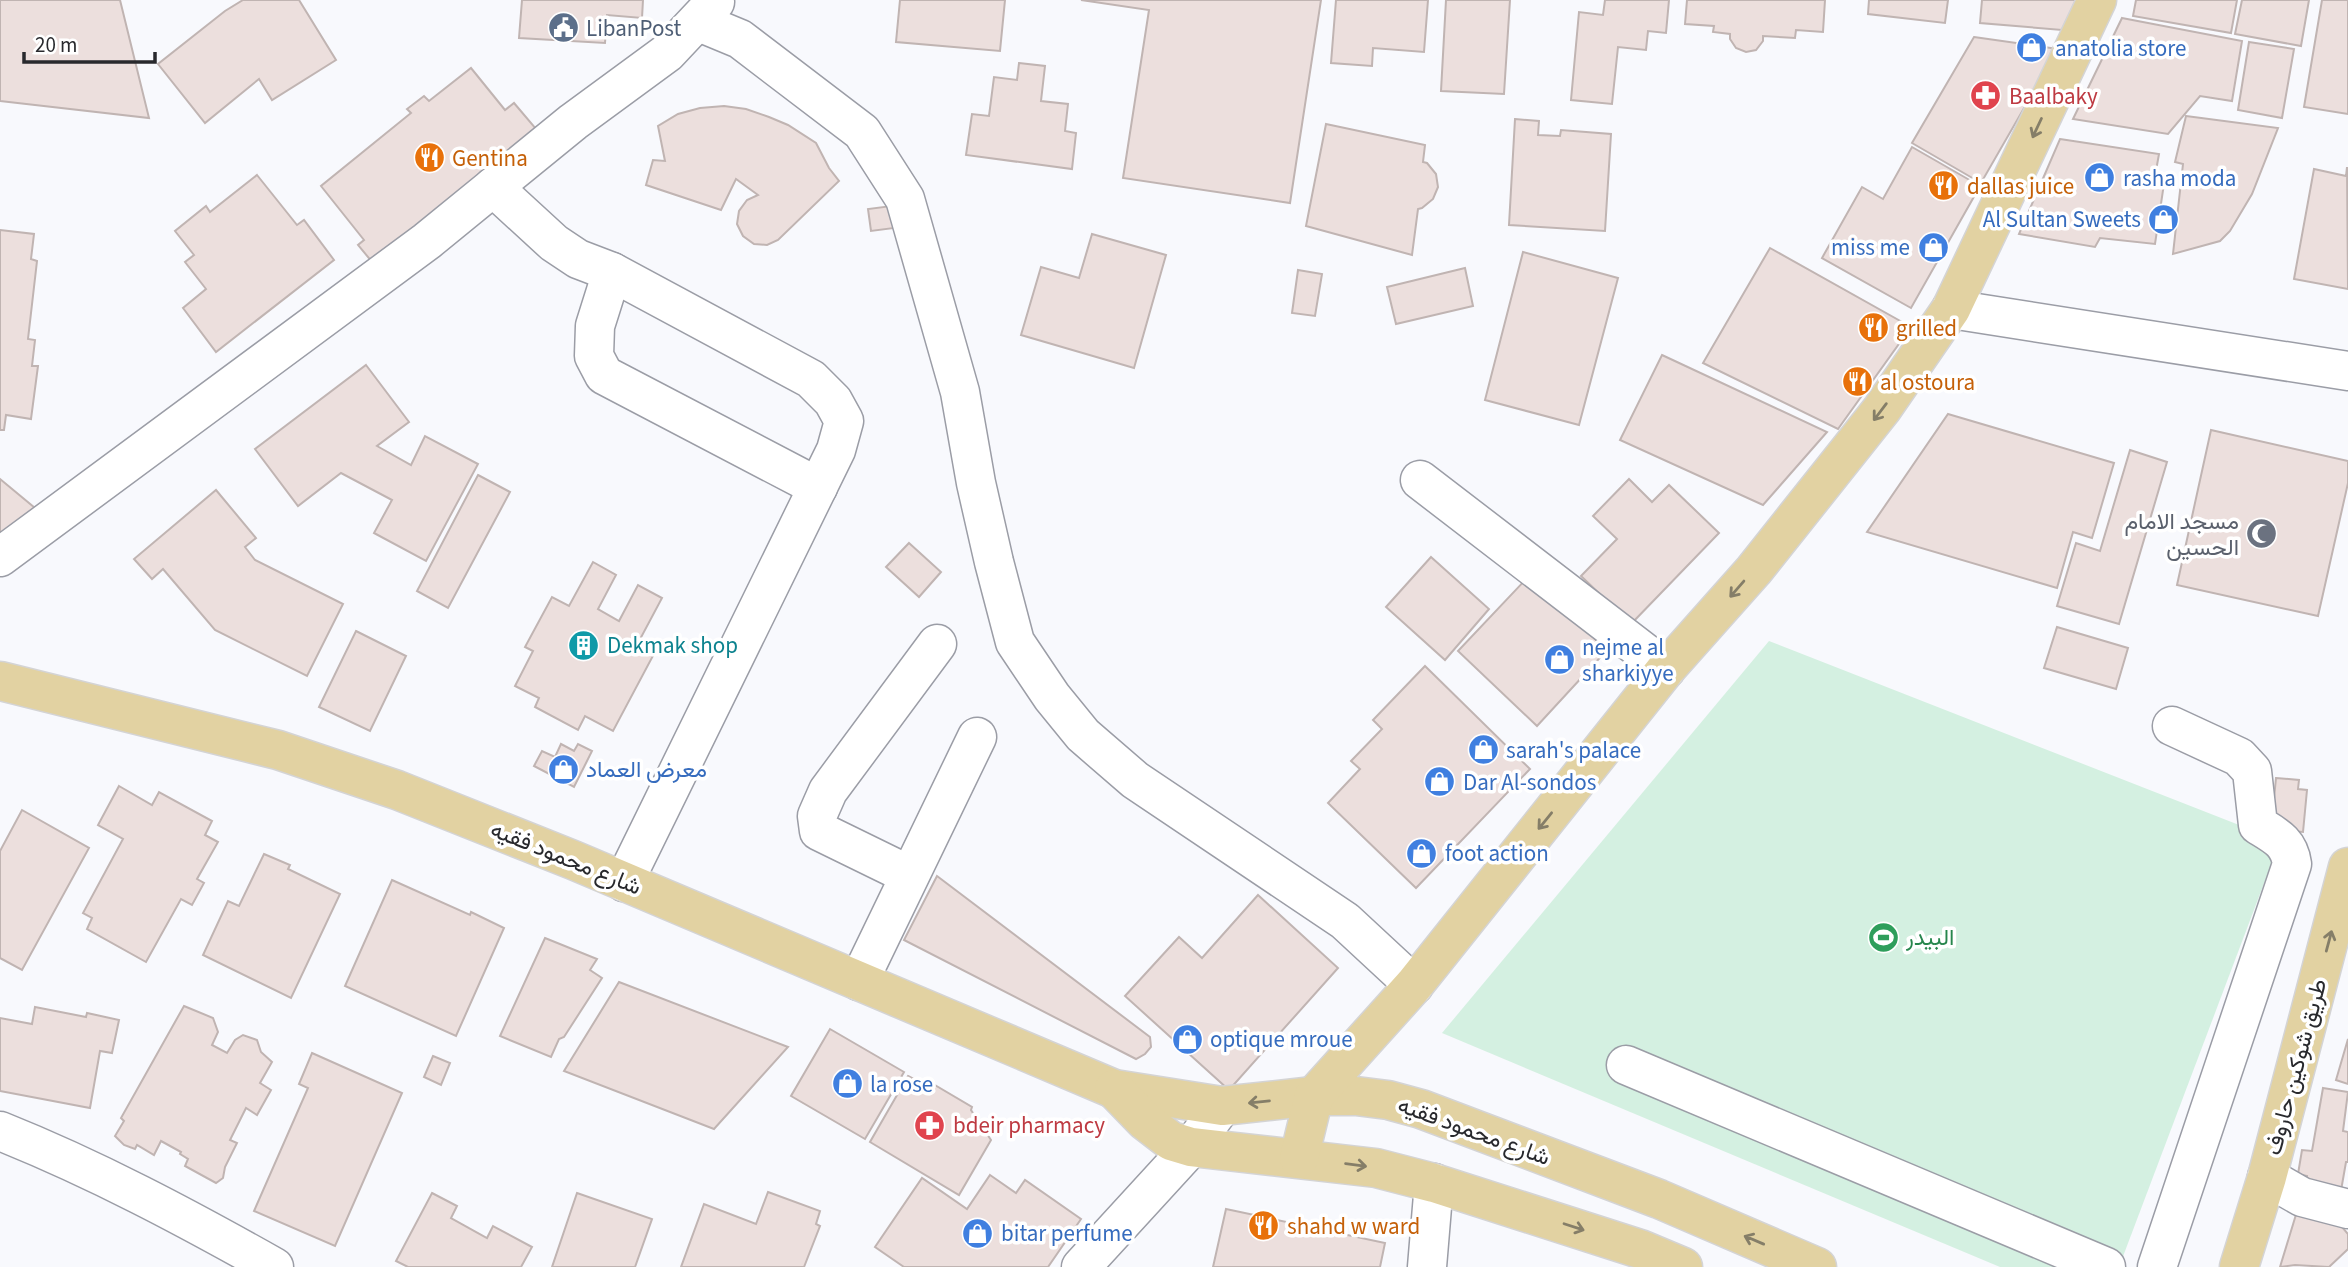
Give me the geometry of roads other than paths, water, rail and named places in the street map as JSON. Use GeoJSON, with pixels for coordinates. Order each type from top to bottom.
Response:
{"type":"FeatureCollection","features":[{"type":"Feature","properties":{"kind":"main road"},"geometry":{"type":"LineString","coordinates":[[1299,1158],[1314,1096],[1414,985],[1666,669],[1754,570],[1882,409],[1951,309],[2097,0]]}},
{"type":"Feature","properties":{"kind":"main road","name":"شارع محمود فقيه"},"geometry":{"type":"LineString","coordinates":[[0,681],[278,750],[397,790],[624,882],[1114,1089],[1222,1107],[1314,1096],[1356,1096],[1388,1100],[1421,1109],[1659,1199],[1817,1267]]}},
{"type":"Feature","properties":{"kind":"main road","name":"طريق شوكين حاروف"},"geometry":{"type":"LineString","coordinates":[[2239,1267],[2267,1177],[2348,867]]}},
{"type":"Feature","properties":{"kind":"main road","name":"شارع محمود فقيه"},"geometry":{"type":"LineString","coordinates":[[1114,1089],[1145,1121],[1171,1141],[1191,1147],[1376,1168],[1434,1182],[1640,1249],[1683,1267]]}},
{"type":"Feature","properties":{"kind":"street"},"geometry":{"type":"LineString","coordinates":[[0,557],[427,241],[573,122],[667,54],[707,11],[862,132],[905,199],[960,392],[979,496],[1015,642],[1052,697],[1083,735],[1135,780],[1345,922],[1414,985]]}},
{"type":"Feature","properties":{"kind":"street"},"geometry":{"type":"LineString","coordinates":[[493,187],[554,243],[578,259],[612,272],[811,379],[833,401],[844,421],[836,450],[624,882]]}},
{"type":"Feature","properties":{"kind":"street"},"geometry":{"type":"LineString","coordinates":[[612,272],[595,326],[594,356],[604,375],[818,487]]}},
{"type":"Feature","properties":{"kind":"street"},"geometry":{"type":"LineString","coordinates":[[1951,309],[2348,371]]}},
{"type":"Feature","properties":{"kind":"street"},"geometry":{"type":"LineString","coordinates":[[1420,480],[1666,669]]}},
{"type":"Feature","properties":{"kind":"street"},"geometry":{"type":"LineString","coordinates":[[909,876],[819,831],[817,816],[828,791],[937,644]]}},
{"type":"Feature","properties":{"kind":"street"},"geometry":{"type":"LineString","coordinates":[[2157,1267],[2292,864],[2291,854],[2283,840],[2258,825],[2252,771],[2239,757],[2172,726]]}},
{"type":"Feature","properties":{"kind":"street"},"geometry":{"type":"LineString","coordinates":[[859,981],[976,737]]}},
{"type":"Feature","properties":{"kind":"street"},"geometry":{"type":"LineString","coordinates":[[1626,1065],[2106,1267]]}},
{"type":"Feature","properties":{"kind":"street"},"geometry":{"type":"LineString","coordinates":[[1081,1267],[1191,1147],[1222,1107]]}},
{"type":"Feature","properties":{"kind":"street"},"geometry":{"type":"LineString","coordinates":[[0,1131],[113,1181],[274,1267]]}},
{"type":"Feature","properties":{"kind":"street"},"geometry":{"type":"LineString","coordinates":[[2267,1177],[2302,1197],[2348,1209]]}},
{"type":"Feature","properties":{"kind":"street"},"geometry":{"type":"LineString","coordinates":[[1427,1267],[1434,1182]]}},
{"type":"Feature","properties":{"kind":"place","name":"LibanPost"},"geometry":{"type":"Point","coordinates":[563,28]}},
{"type":"Feature","properties":{"kind":"place","name":"anatolia store"},"geometry":{"type":"Point","coordinates":[2032,48]}},
{"type":"Feature","properties":{"kind":"place","name":"Baalbaky"},"geometry":{"type":"Point","coordinates":[1986,96]}},
{"type":"Feature","properties":{"kind":"place","name":"Gentina"},"geometry":{"type":"Point","coordinates":[429,158]}},
{"type":"Feature","properties":{"kind":"place","name":"rasha moda"},"geometry":{"type":"Point","coordinates":[2100,178]}},
{"type":"Feature","properties":{"kind":"place","name":"dallas juice"},"geometry":{"type":"Point","coordinates":[1944,186]}},
{"type":"Feature","properties":{"kind":"place","name":"Al Sultan Sweets"},"geometry":{"type":"Point","coordinates":[2164,219]}},
{"type":"Feature","properties":{"kind":"place","name":"miss me"},"geometry":{"type":"Point","coordinates":[1933,247]}},
{"type":"Feature","properties":{"kind":"place","name":"grilled"},"geometry":{"type":"Point","coordinates":[1873,328]}},
{"type":"Feature","properties":{"kind":"place","name":"al ostoura"},"geometry":{"type":"Point","coordinates":[1857,382]}},
{"type":"Feature","properties":{"kind":"place","name":"مسجد الامام الحسين"},"geometry":{"type":"Point","coordinates":[2262,534]}},
{"type":"Feature","properties":{"kind":"place","name":"Dekmak shop"},"geometry":{"type":"Point","coordinates":[584,645]}},
{"type":"Feature","properties":{"kind":"place","name":"nejme al sharkiyye"},"geometry":{"type":"Point","coordinates":[1559,660]}},
{"type":"Feature","properties":{"kind":"place","name":"sarah's palace"},"geometry":{"type":"Point","coordinates":[1483,750]}},
{"type":"Feature","properties":{"kind":"place","name":"معرض العماد"},"geometry":{"type":"Point","coordinates":[563,769]}},
{"type":"Feature","properties":{"kind":"place","name":"Dar Al-sondos"},"geometry":{"type":"Point","coordinates":[1440,782]}},
{"type":"Feature","properties":{"kind":"place","name":"foot action"},"geometry":{"type":"Point","coordinates":[1422,853]}},
{"type":"Feature","properties":{"kind":"place","name":"البيدر"},"geometry":{"type":"Point","coordinates":[1883,937]}},
{"type":"Feature","properties":{"kind":"place","name":"optique mroue"},"geometry":{"type":"Point","coordinates":[1187,1039]}},
{"type":"Feature","properties":{"kind":"place","name":"la rose"},"geometry":{"type":"Point","coordinates":[847,1084]}},
{"type":"Feature","properties":{"kind":"place","name":"bdeir pharmacy"},"geometry":{"type":"Point","coordinates":[930,1125]}},
{"type":"Feature","properties":{"kind":"place","name":"shahd w ward"},"geometry":{"type":"Point","coordinates":[1264,1226]}},
{"type":"Feature","properties":{"kind":"place","name":"bitar perfume"},"geometry":{"type":"Point","coordinates":[978,1233]}}]}
